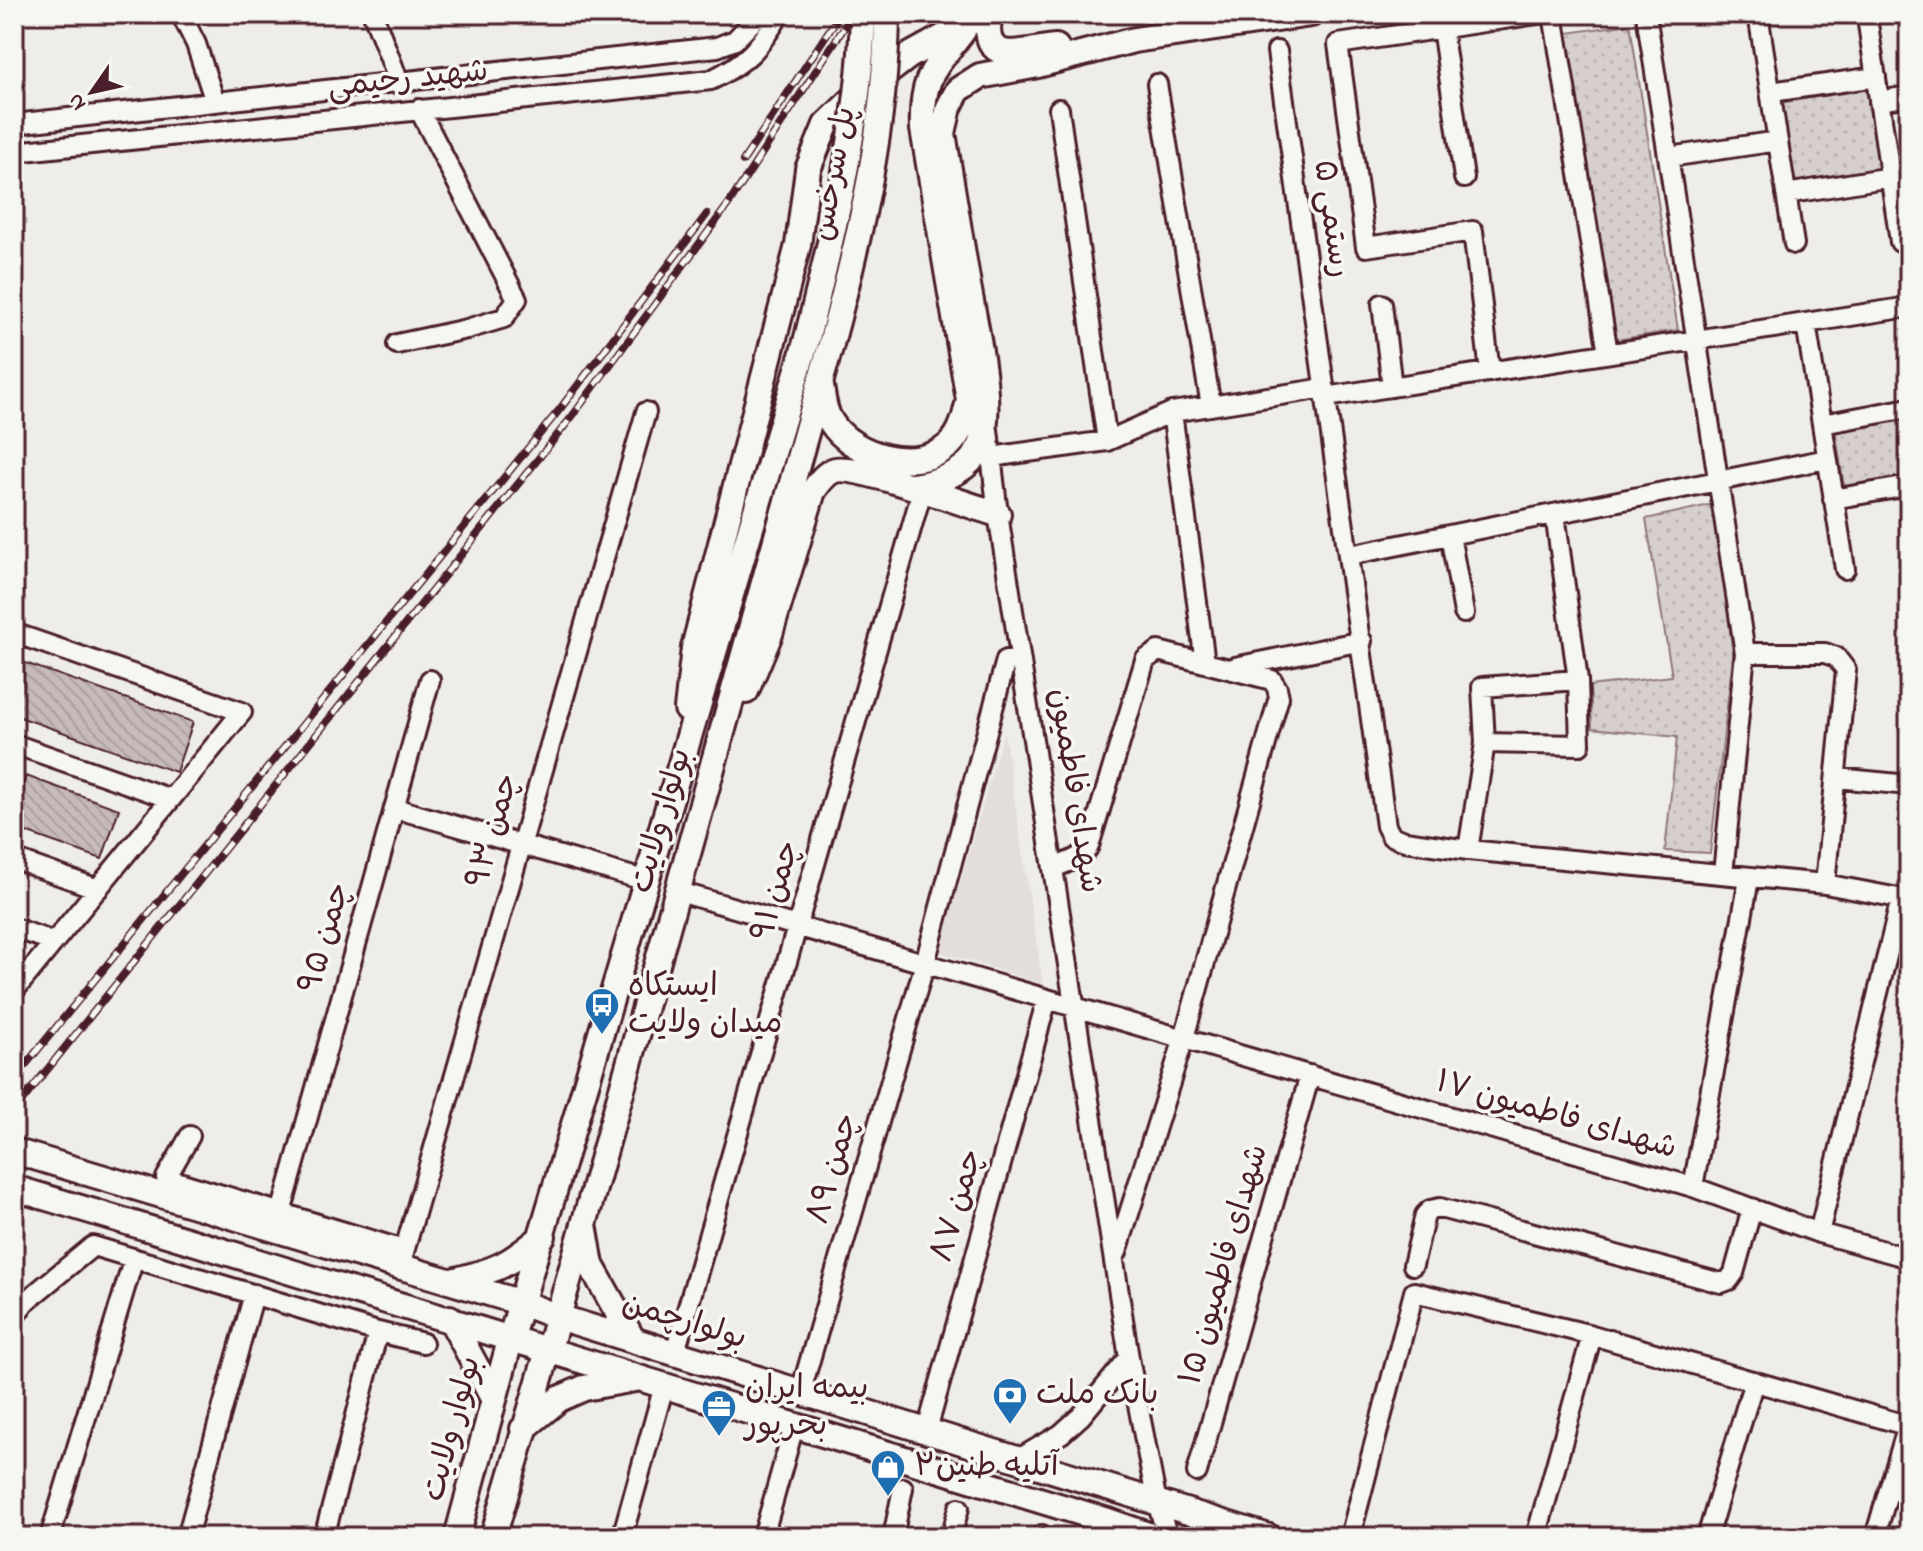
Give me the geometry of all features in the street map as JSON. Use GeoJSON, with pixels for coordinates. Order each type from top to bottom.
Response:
{"type":"FeatureCollection","features":[{"type":"Feature","properties":{"kind":"main road","name":"پل سرخس"},"geometry":{"type":"LineString","coordinates":[[806,342],[848,162],[859,86],[863,14]]}},
{"type":"Feature","properties":{"kind":"main road","name":"پل سرخس"},"geometry":{"type":"LineString","coordinates":[[831,344],[872,169],[884,85],[887,14]]}},
{"type":"Feature","properties":{"kind":"main road"},"geometry":{"type":"LineString","coordinates":[[982,17],[988,37],[994,46],[1004,52],[1134,40],[1311,14]]}},
{"type":"Feature","properties":{"kind":"main road"},"geometry":{"type":"LineString","coordinates":[[820,380],[824,406],[831,422],[860,449],[910,459],[934,454],[949,445],[963,427],[969,400],[923,129],[922,98],[931,72],[982,17]]}},
{"type":"Feature","properties":{"kind":"main road"},"geometry":{"type":"LineString","coordinates":[[678,779],[694,648],[798,245],[808,169],[826,125],[854,98],[909,56],[982,17]]}},
{"type":"Feature","properties":{"kind":"main road","name":"شهدای فاطمیون"},"geometry":{"type":"LineString","coordinates":[[986,415],[980,358],[943,133],[949,107],[958,90],[980,76],[1038,65],[1134,40]]}},
{"type":"Feature","properties":{"kind":"main road","name":"بولوار ولایت"},"geometry":{"type":"LineString","coordinates":[[457,1537],[511,1337],[806,342]]}},
{"type":"Feature","properties":{"kind":"main road","name":"بولوار ولایت"},"geometry":{"type":"LineString","coordinates":[[493,1537],[549,1349],[831,344]]}},
{"type":"Feature","properties":{"kind":"main road"},"geometry":{"type":"LineString","coordinates":[[918,489],[940,482],[971,460],[980,447],[986,415]]}},
{"type":"Feature","properties":{"kind":"main road"},"geometry":{"type":"LineString","coordinates":[[707,781],[770,634],[813,491],[824,476],[837,469],[918,489],[998,514]]}},
{"type":"Feature","properties":{"kind":"main road"},"geometry":{"type":"LineString","coordinates":[[14,1151],[402,1258],[450,1281],[522,1303]]}},
{"type":"Feature","properties":{"kind":"main road"},"geometry":{"type":"LineString","coordinates":[[14,1188],[511,1337]]}},
{"type":"Feature","properties":{"kind":"main road"},"geometry":{"type":"LineString","coordinates":[[584,1221],[591,1265],[633,1340]]}},
{"type":"Feature","properties":{"kind":"main road"},"geometry":{"type":"LineString","coordinates":[[450,1281],[491,1271],[512,1261],[543,1235]]}},
{"type":"Feature","properties":{"kind":"main road","name":"بولوارچمن"},"geometry":{"type":"LineString","coordinates":[[522,1303],[558,1317],[1269,1537]]}},
{"type":"Feature","properties":{"kind":"main road"},"geometry":{"type":"LineString","coordinates":[[450,1318],[494,1400]]}},
{"type":"Feature","properties":{"kind":"main road","name":"بولوارچمن"},"geometry":{"type":"LineString","coordinates":[[511,1337],[1114,1529],[1154,1537]]}},
{"type":"Feature","properties":{"kind":"main road"},"geometry":{"type":"LineString","coordinates":[[523,1429],[559,1399],[584,1388],[653,1382]]}},
{"type":"Feature","properties":{"kind":"street"},"geometry":{"type":"LineString","coordinates":[[181,14],[196,44],[215,102]]}},
{"type":"Feature","properties":{"kind":"street"},"geometry":{"type":"LineString","coordinates":[[373,14],[399,82]]}},
{"type":"Feature","properties":{"kind":"street","name":"شهید رحیمی"},"geometry":{"type":"LineString","coordinates":[[14,124],[717,47],[735,40],[760,14]]}},
{"type":"Feature","properties":{"kind":"street","name":"شهید رحیمی"},"geometry":{"type":"LineString","coordinates":[[14,152],[711,80],[738,67],[759,48],[780,14]]}},
{"type":"Feature","properties":{"kind":"street"},"geometry":{"type":"LineString","coordinates":[[1490,372],[1473,231],[1366,247],[1338,44],[1538,14]]}},
{"type":"Feature","properties":{"kind":"street"},"geometry":{"type":"LineString","coordinates":[[1553,14],[1608,353]]}},
{"type":"Feature","properties":{"kind":"street"},"geometry":{"type":"LineString","coordinates":[[1646,14],[1745,653],[1723,874]]}},
{"type":"Feature","properties":{"kind":"street"},"geometry":{"type":"LineString","coordinates":[[1758,14],[1794,244]]}},
{"type":"Feature","properties":{"kind":"street"},"geometry":{"type":"LineString","coordinates":[[1868,24],[1900,242]]}},
{"type":"Feature","properties":{"kind":"street"},"geometry":{"type":"LineString","coordinates":[[1442,28],[1464,178]]}},
{"type":"Feature","properties":{"kind":"street","name":"رستمی ۵"},"geometry":{"type":"LineString","coordinates":[[1277,51],[1386,826],[1391,836],[1405,841],[1468,850]]}},
{"type":"Feature","properties":{"kind":"street"},"geometry":{"type":"LineString","coordinates":[[526,68],[528,98]]}},
{"type":"Feature","properties":{"kind":"street"},"geometry":{"type":"LineString","coordinates":[[1771,92],[1876,77]]}},
{"type":"Feature","properties":{"kind":"street"},"geometry":{"type":"LineString","coordinates":[[1157,84],[1211,406]]}},
{"type":"Feature","properties":{"kind":"street"},"geometry":{"type":"LineString","coordinates":[[1879,101],[1909,96]]}},
{"type":"Feature","properties":{"kind":"street"},"geometry":{"type":"LineString","coordinates":[[397,344],[504,318],[517,299],[419,109]]}},
{"type":"Feature","properties":{"kind":"street"},"geometry":{"type":"LineString","coordinates":[[1059,109],[1107,441]]}},
{"type":"Feature","properties":{"kind":"street"},"geometry":{"type":"LineString","coordinates":[[1669,157],[1778,141]]}},
{"type":"Feature","properties":{"kind":"street"},"geometry":{"type":"LineString","coordinates":[[1786,194],[1891,177]]}},
{"type":"Feature","properties":{"kind":"street"},"geometry":{"type":"LineString","coordinates":[[1382,304],[1392,387]]}},
{"type":"Feature","properties":{"kind":"street"},"geometry":{"type":"LineString","coordinates":[[991,457],[1107,441],[1172,412],[1392,387],[1909,307]]}},
{"type":"Feature","properties":{"kind":"street"},"geometry":{"type":"LineString","coordinates":[[1806,323],[1845,569]]}},
{"type":"Feature","properties":{"kind":"street"},"geometry":{"type":"LineString","coordinates":[[1822,424],[1909,408]]}},
{"type":"Feature","properties":{"kind":"street","name":"چمن ۹۳"},"geometry":{"type":"LineString","coordinates":[[402,1258],[646,412]]}},
{"type":"Feature","properties":{"kind":"street"},"geometry":{"type":"LineString","coordinates":[[1172,412],[1205,663]]}},
{"type":"Feature","properties":{"kind":"street","name":"شهدای فاطمیون"},"geometry":{"type":"LineString","coordinates":[[986,415],[998,514],[1129,1358],[1157,1503],[1168,1537]]}},
{"type":"Feature","properties":{"kind":"street"},"geometry":{"type":"LineString","coordinates":[[1350,555],[1827,459]]}},
{"type":"Feature","properties":{"kind":"street"},"geometry":{"type":"LineString","coordinates":[[1833,499],[1909,486]]}},
{"type":"Feature","properties":{"kind":"street","name":"چمن ۹۱"},"geometry":{"type":"LineString","coordinates":[[675,1352],[799,927],[918,489]]}},
{"type":"Feature","properties":{"kind":"street"},"geometry":{"type":"LineString","coordinates":[[1485,743],[1580,745],[1578,680],[1555,514]]}},
{"type":"Feature","properties":{"kind":"street"},"geometry":{"type":"LineString","coordinates":[[1450,535],[1464,613]]}},
{"type":"Feature","properties":{"kind":"street"},"geometry":{"type":"LineString","coordinates":[[14,633],[242,712],[14,991]]}},
{"type":"Feature","properties":{"kind":"street"},"geometry":{"type":"LineString","coordinates":[[1230,668],[1362,641]]}},
{"type":"Feature","properties":{"kind":"street"},"geometry":{"type":"LineString","coordinates":[[1054,868],[1086,853],[1145,660],[1150,654],[1158,651],[1272,680],[1279,697],[1184,1038],[1115,1259]]}},
{"type":"Feature","properties":{"kind":"street"},"geometry":{"type":"LineString","coordinates":[[1745,653],[1825,653],[1836,657],[1846,670],[1825,884]]}},
{"type":"Feature","properties":{"kind":"street","name":"چمن ۸۹"},"geometry":{"type":"LineString","coordinates":[[801,1391],[925,963],[1006,660]]}},
{"type":"Feature","properties":{"kind":"street","name":"چمن ۹۵"},"geometry":{"type":"LineString","coordinates":[[281,1213],[430,680]]}},
{"type":"Feature","properties":{"kind":"street"},"geometry":{"type":"LineString","coordinates":[[1578,680],[1482,687],[1485,743],[1468,850],[1825,884],[1905,899],[1819,1233]]}},
{"type":"Feature","properties":{"kind":"street"},"geometry":{"type":"LineString","coordinates":[[14,744],[171,799]]}},
{"type":"Feature","properties":{"kind":"street"},"geometry":{"type":"LineString","coordinates":[[1837,778],[1909,785]]}},
{"type":"Feature","properties":{"kind":"street"},"geometry":{"type":"LineString","coordinates":[[394,808],[647,881]]}},
{"type":"Feature","properties":{"kind":"street"},"geometry":{"type":"LineString","coordinates":[[14,859],[98,889]]}},
{"type":"Feature","properties":{"kind":"street"},"geometry":{"type":"LineString","coordinates":[[1693,1187],[1749,879]]}},
{"type":"Feature","properties":{"kind":"street","name":"شهدای فاطمیون ۱۷"},"geometry":{"type":"LineString","coordinates":[[676,891],[1693,1187],[1819,1233],[1909,1258]]}},
{"type":"Feature","properties":{"kind":"street"},"geometry":{"type":"LineString","coordinates":[[14,928],[54,942]]}},
{"type":"Feature","properties":{"kind":"street","name":"چمن ۸۷"},"geometry":{"type":"LineString","coordinates":[[927,1430],[1047,999]]}},
{"type":"Feature","properties":{"kind":"street","name":"شهدای فاطمیون ۱۵"},"geometry":{"type":"LineString","coordinates":[[1197,1472],[1310,1075]]}},
{"type":"Feature","properties":{"kind":"street"},"geometry":{"type":"LineString","coordinates":[[190,1136],[166,1178],[281,1213],[402,1258]]}},
{"type":"Feature","properties":{"kind":"street"},"geometry":{"type":"LineString","coordinates":[[1413,1265],[1425,1215],[1430,1210],[1440,1208],[1721,1283],[1729,1280],[1734,1273],[1752,1208]]}},
{"type":"Feature","properties":{"kind":"street"},"geometry":{"type":"LineString","coordinates":[[14,1317],[25,1302],[93,1246],[423,1343]]}},
{"type":"Feature","properties":{"kind":"street"},"geometry":{"type":"LineString","coordinates":[[50,1537],[134,1258]]}},
{"type":"Feature","properties":{"kind":"street"},"geometry":{"type":"LineString","coordinates":[[1350,1537],[1414,1292],[1592,1335],[1908,1425],[1875,1537]]}},
{"type":"Feature","properties":{"kind":"street"},"geometry":{"type":"LineString","coordinates":[[187,1537],[254,1294]]}},
{"type":"Feature","properties":{"kind":"street"},"geometry":{"type":"LineString","coordinates":[[324,1537],[378,1332]]}},
{"type":"Feature","properties":{"kind":"street"},"geometry":{"type":"LineString","coordinates":[[1536,1537],[1592,1335]]}},
{"type":"Feature","properties":{"kind":"street"},"geometry":{"type":"LineString","coordinates":[[1020,1458],[1061,1434],[1081,1416],[1129,1358]]}},
{"type":"Feature","properties":{"kind":"street"},"geometry":{"type":"LineString","coordinates":[[1707,1537],[1754,1381]]}},
{"type":"Feature","properties":{"kind":"street"},"geometry":{"type":"LineString","coordinates":[[622,1537],[653,1382]]}},
{"type":"Feature","properties":{"kind":"street"},"geometry":{"type":"LineString","coordinates":[[763,1537],[794,1426]]}},
{"type":"Feature","properties":{"kind":"street"},"geometry":{"type":"LineString","coordinates":[[893,1537],[903,1488]]}},
{"type":"Feature","properties":{"kind":"street"},"geometry":{"type":"LineString","coordinates":[[950,1536],[959,1508]]}},
{"type":"Feature","properties":{"kind":"shaded area"},"geometry":{"type":"Polygon","coordinates":[[[1630,24],[1678,330],[1616,340],[1567,33],[1630,24]]]}},
{"type":"Feature","properties":{"kind":"shaded area"},"geometry":{"type":"Polygon","coordinates":[[[1866,89],[1879,168],[1793,182],[1780,103],[1866,89]]]}},
{"type":"Feature","properties":{"kind":"shaded area"},"geometry":{"type":"Polygon","coordinates":[[[1909,415],[1909,478],[1844,487],[1835,428],[1909,415]]]}},
{"type":"Feature","properties":{"kind":"shaded area"},"geometry":{"type":"Polygon","coordinates":[[[1714,504],[1733,655],[1710,853],[1665,851],[1677,737],[1592,728],[1590,686],[1672,676],[1646,519],[1714,504]]]}},
{"type":"Feature","properties":{"kind":"shaded area"},"geometry":{"type":"Polygon","coordinates":[[[1004,731],[1043,984],[940,952],[1004,731]]]}},
{"type":"Feature","properties":{"kind":"building"},"geometry":{"type":"Polygon","coordinates":[[[14,659],[193,722],[176,772],[14,715],[14,659]]]}},
{"type":"Feature","properties":{"kind":"building"},"geometry":{"type":"Polygon","coordinates":[[[26,776],[119,809],[102,859],[14,828],[14,809],[26,776]]]}},
{"type":"Feature","properties":{"kind":"railway"},"geometry":{"type":"LineString","coordinates":[[743,161],[840,14]]}},
{"type":"Feature","properties":{"kind":"railway"},"geometry":{"type":"LineString","coordinates":[[14,1111],[571,418],[730,202],[853,14]]}},
{"type":"Feature","properties":{"kind":"railway"},"geometry":{"type":"LineString","coordinates":[[14,1079],[560,409],[707,214]]}},
{"type":"Feature","properties":{"kind":"place","name":"ایستکاه میدان ولایت"},"geometry":{"type":"Point","coordinates":[602,1036]}},
{"type":"Feature","properties":{"kind":"place","name":"بانک ملت"},"geometry":{"type":"Point","coordinates":[1010,1426]}},
{"type":"Feature","properties":{"kind":"place","name":"بيمه ايران بحرپور"},"geometry":{"type":"Point","coordinates":[719,1438]}},
{"type":"Feature","properties":{"kind":"place","name":"آتلیه طنین۲"},"geometry":{"type":"Point","coordinates":[888,1498]}}]}
